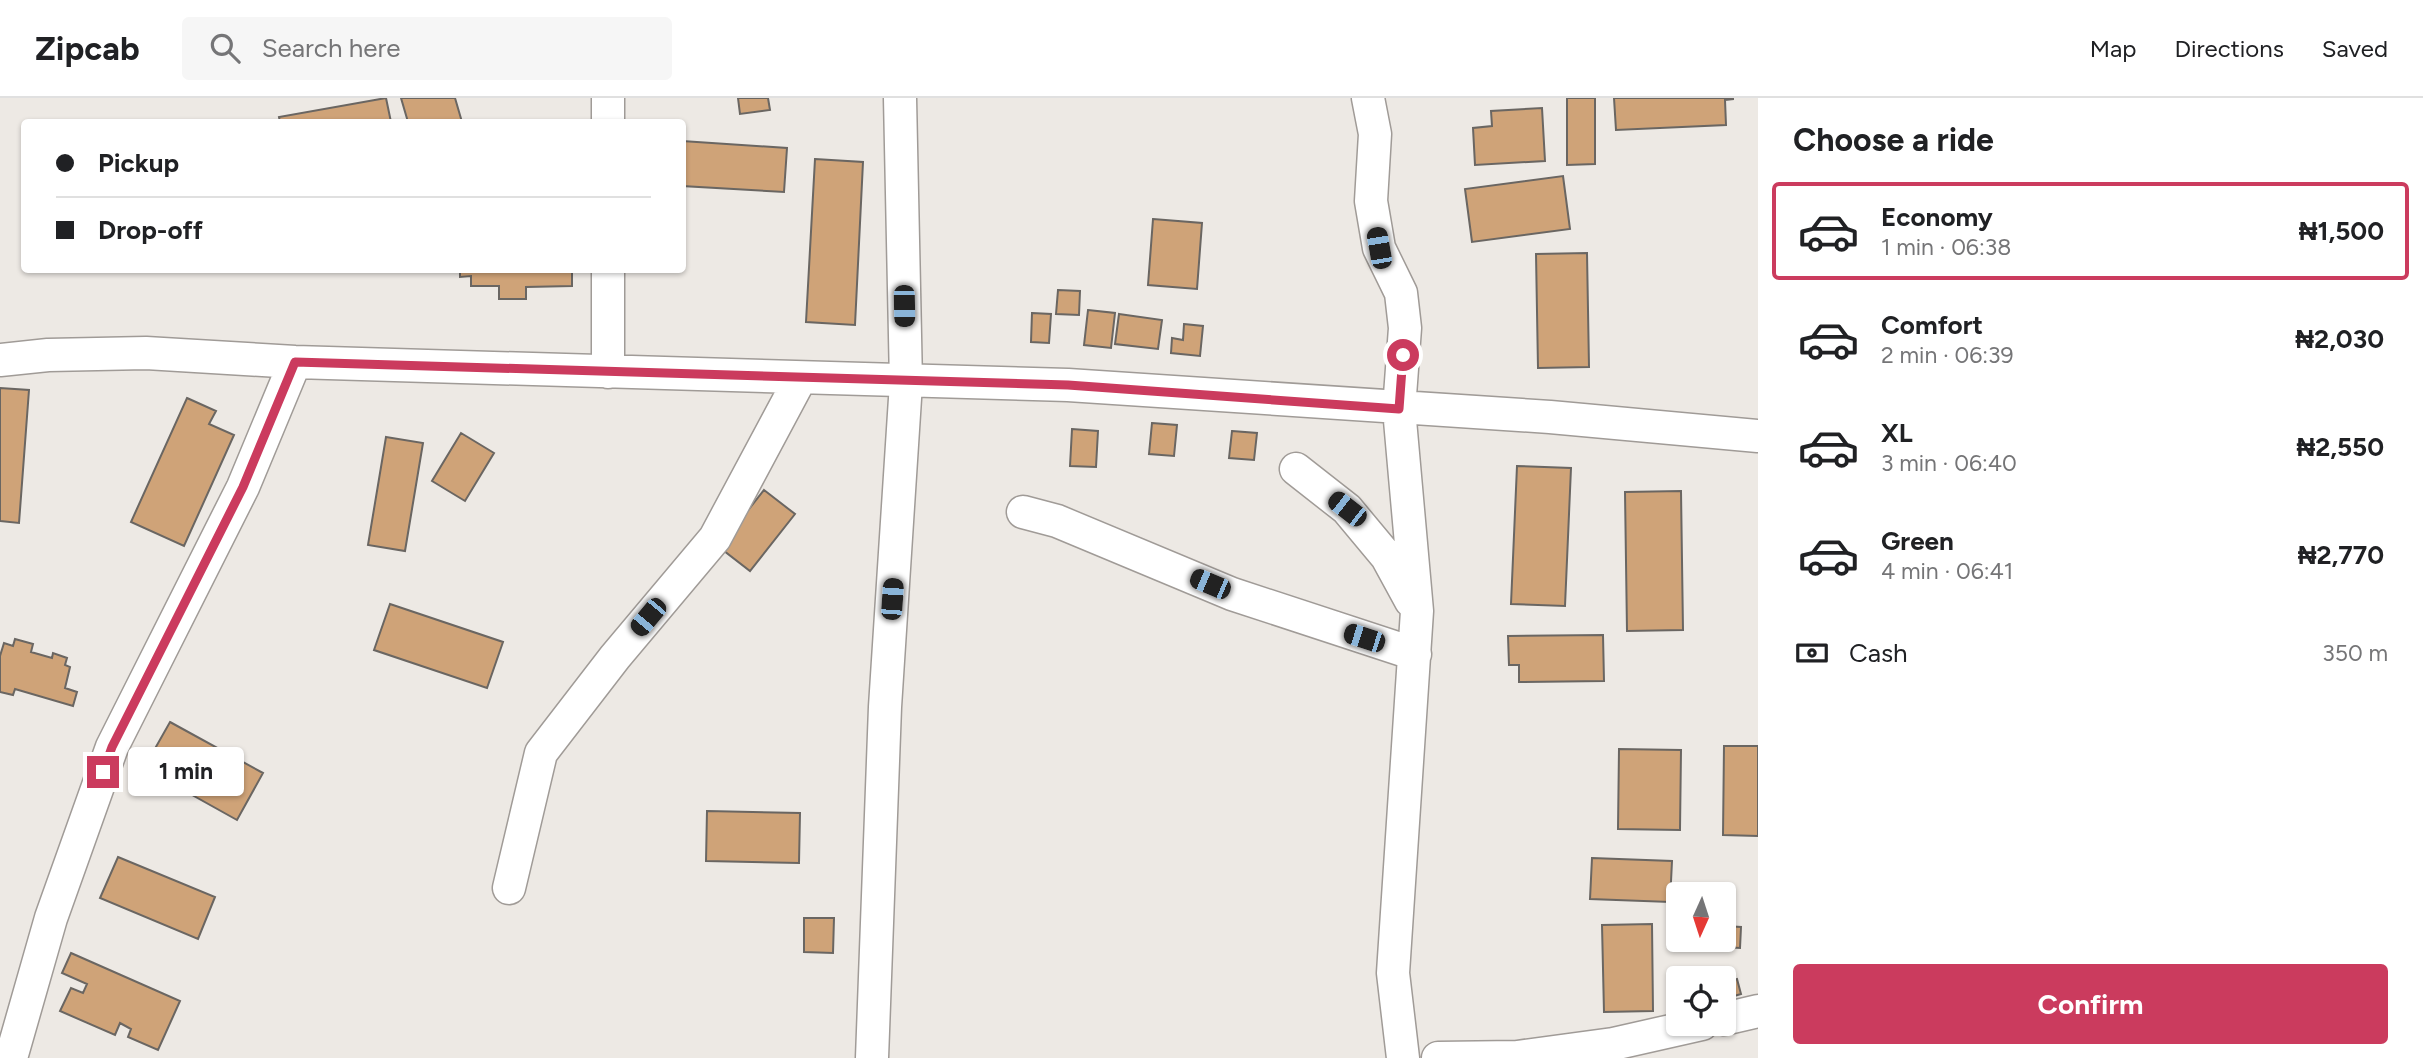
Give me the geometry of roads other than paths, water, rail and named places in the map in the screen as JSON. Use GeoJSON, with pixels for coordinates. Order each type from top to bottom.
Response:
{"type":"FeatureCollection","features":[{"type":"Feature","properties":{"kind":"street"},"geometry":{"type":"LineString","coordinates":[[608,98],[608,119]]}},
{"type":"Feature","properties":{"kind":"street"},"geometry":{"type":"LineString","coordinates":[[872,1058],[885,707],[906,383],[900,98]]}},
{"type":"Feature","properties":{"kind":"street"},"geometry":{"type":"LineString","coordinates":[[1368,98],[1375,135],[1371,201],[1379,248],[1401,293],[1405,328],[1399,409],[1417,611],[1393,973],[1403,1058]]}},
{"type":"Feature","properties":{"kind":"street"},"geometry":{"type":"LineString","coordinates":[[608,273],[608,372]]}},
{"type":"Feature","properties":{"kind":"street"},"geometry":{"type":"LineString","coordinates":[[0,360],[48,355],[146,353],[295,362],[906,383],[1068,385],[1550,417],[1758,436]]}},
{"type":"Feature","properties":{"kind":"street"},"geometry":{"type":"LineString","coordinates":[[11,1058],[51,918],[112,747],[243,487],[295,362]]}},
{"type":"Feature","properties":{"kind":"street"},"geometry":{"type":"LineString","coordinates":[[509,888],[541,753],[615,657],[715,538],[800,379]]}},
{"type":"Feature","properties":{"kind":"street"},"geometry":{"type":"LineString","coordinates":[[1296,469],[1347,509],[1387,557],[1417,611]]}},
{"type":"Feature","properties":{"kind":"street"},"geometry":{"type":"LineString","coordinates":[[1023,512],[1057,521],[1232,594],[1415,654]]}},
{"type":"Feature","properties":{"kind":"street"},"geometry":{"type":"LineString","coordinates":[[1736,1016],[1758,1011]]}},
{"type":"Feature","properties":{"kind":"street"},"geometry":{"type":"LineString","coordinates":[[1438,1058],[1531,1055],[1613,1044],[1666,1032]]}}]}
